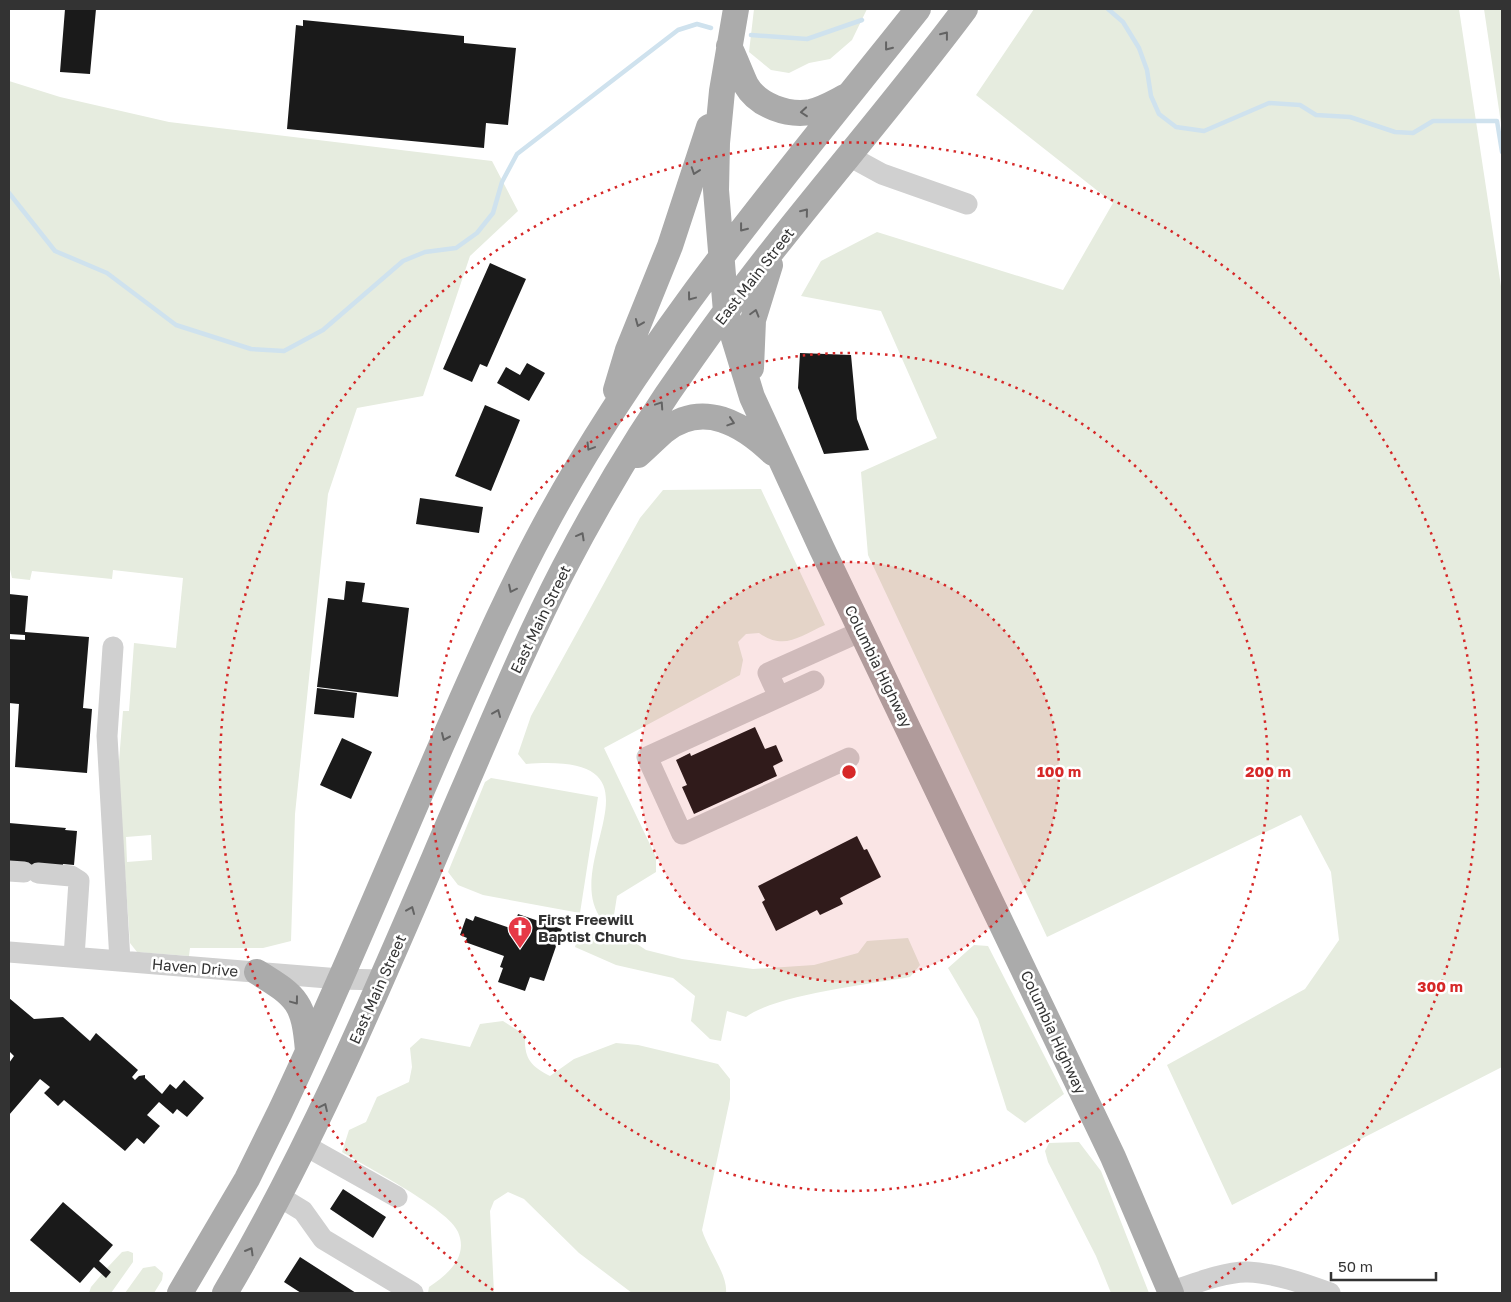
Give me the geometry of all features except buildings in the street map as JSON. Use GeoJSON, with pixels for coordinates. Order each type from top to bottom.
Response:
{"type":"FeatureCollection","features":[{"type":"Feature","properties":{"kind":"main road","name":"Columbia Highway"},"geometry":{"type":"LineString","coordinates":[[736,9],[722,91],[716,143],[716,190],[720,258],[726,312],[752,396],[779,458],[1113,1157],[1170,1293]]}},
{"type":"Feature","properties":{"kind":"main road"},"geometry":{"type":"LineString","coordinates":[[192,1288],[308,1053],[487,641],[545,524],[609,416],[665,332],[720,258],[918,9]]}},
{"type":"Feature","properties":{"kind":"main road","name":"East Main Street"},"geometry":{"type":"LineString","coordinates":[[225,1293],[280,1197],[306,1146],[381,980],[520,659],[564,568],[616,476],[658,407],[726,312],[965,9]]}},
{"type":"Feature","properties":{"kind":"main road"},"geometry":{"type":"LineString","coordinates":[[729,46],[747,86],[760,100],[777,109],[788,112],[810,112],[850,95]]}},
{"type":"Feature","properties":{"kind":"main road"},"geometry":{"type":"LineString","coordinates":[[609,416],[628,350],[670,246],[722,91]]}},
{"type":"Feature","properties":{"kind":"main road"},"geometry":{"type":"LineString","coordinates":[[752,396],[753,320],[774,250]]}},
{"type":"Feature","properties":{"kind":"main road"},"geometry":{"type":"LineString","coordinates":[[616,476],[665,430],[683,420],[702,417],[719,418],[739,425],[757,437],[779,458]]}},
{"type":"Feature","properties":{"kind":"main road"},"geometry":{"type":"LineString","coordinates":[[487,641],[520,659]]}},
{"type":"Feature","properties":{"kind":"main road"},"geometry":{"type":"LineString","coordinates":[[257,972],[293,997],[302,1010],[308,1053]]}},
{"type":"Feature","properties":{"kind":"street"},"geometry":{"type":"LineString","coordinates":[[849,156],[882,174],[967,204]]}},
{"type":"Feature","properties":{"kind":"street"},"geometry":{"type":"LineString","coordinates":[[779,697],[768,673],[862,631]]}},
{"type":"Feature","properties":{"kind":"street"},"geometry":{"type":"LineString","coordinates":[[113,647],[107,736],[120,960]]}},
{"type":"Feature","properties":{"kind":"street"},"geometry":{"type":"LineString","coordinates":[[814,681],[648,757],[682,834],[849,758]]}},
{"type":"Feature","properties":{"kind":"street"},"geometry":{"type":"LineString","coordinates":[[24,872],[71,876],[79,881],[74,957]]}},
{"type":"Feature","properties":{"kind":"street","name":"Haven Drive"},"geometry":{"type":"LineString","coordinates":[[9,952],[340,979],[381,980]]}},
{"type":"Feature","properties":{"kind":"street"},"geometry":{"type":"LineString","coordinates":[[306,1146],[397,1197]]}},
{"type":"Feature","properties":{"kind":"street"},"geometry":{"type":"LineString","coordinates":[[280,1197],[303,1211],[323,1238],[413,1293]]}},
{"type":"Feature","properties":{"kind":"street"},"geometry":{"type":"LineString","coordinates":[[1170,1293],[1200,1281],[1248,1272],[1283,1279],[1330,1293]]}},
{"type":"Feature","properties":{"kind":"shaded area"},"geometry":{"type":"Polygon","coordinates":[[[754,9],[867,9],[852,40],[830,59],[809,63],[789,73],[771,70],[749,52],[754,9]]]}},
{"type":"Feature","properties":{"kind":"shaded area"},"geometry":{"type":"Polygon","coordinates":[[[1034,9],[1459,9],[1502,293],[1502,1067],[1232,1205],[1167,1065],[1305,989],[1339,940],[1331,872],[1301,815],[1047,937],[868,555],[861,472],[937,438],[881,311],[801,296],[821,261],[877,232],[1063,290],[1113,203],[976,95],[1034,9]]]}},
{"type":"Feature","properties":{"kind":"shaded area"},"geometry":{"type":"Polygon","coordinates":[[[1484,9],[1502,9],[1502,130],[1484,9]]]}},
{"type":"Feature","properties":{"kind":"shaded area"},"geometry":{"type":"Polygon","coordinates":[[[9,81],[60,97],[169,122],[492,161],[518,211],[470,256],[423,396],[357,408],[328,494],[295,814],[291,941],[263,948],[190,948],[189,956],[137,952],[130,943],[118,774],[123,711],[129,711],[134,643],[176,648],[183,578],[113,570],[112,579],[32,571],[30,580],[12,578],[9,565],[9,81]],[[151,835],[126,837],[127,862],[152,860],[151,835]]]}},
{"type":"Feature","properties":{"kind":"shaded area"},"geometry":{"type":"Polygon","coordinates":[[[761,489],[825,625],[800,637],[784,641],[777,641],[759,633],[746,634],[738,642],[743,660],[740,675],[604,748],[656,857],[656,872],[617,896],[614,915],[602,920],[592,896],[593,869],[604,816],[605,793],[596,775],[571,765],[526,764],[518,754],[531,716],[640,518],[663,490],[761,489]]]}},
{"type":"Feature","properties":{"kind":"shaded area"},"geometry":{"type":"Polygon","coordinates":[[[491,778],[598,797],[580,913],[483,895],[458,885],[448,872],[485,782],[491,778]]]}},
{"type":"Feature","properties":{"kind":"shaded area"},"geometry":{"type":"Polygon","coordinates":[[[594,933],[622,934],[646,950],[682,959],[753,969],[814,965],[858,953],[867,941],[908,938],[920,965],[910,977],[824,991],[778,1002],[746,1017],[727,1011],[721,1041],[710,1039],[691,1021],[695,996],[673,978],[616,965],[575,947],[578,937],[594,933]]]}},
{"type":"Feature","properties":{"kind":"shaded area"},"geometry":{"type":"Polygon","coordinates":[[[974,945],[988,946],[1064,1094],[1025,1123],[1007,1110],[978,1019],[948,968],[974,945]]]}},
{"type":"Feature","properties":{"kind":"shaded area"},"geometry":{"type":"Polygon","coordinates":[[[503,1021],[525,1035],[527,1055],[533,1065],[550,1076],[574,1059],[616,1043],[638,1045],[718,1064],[730,1079],[730,1099],[702,1230],[721,1270],[726,1293],[632,1293],[579,1253],[524,1199],[508,1192],[494,1201],[490,1211],[494,1293],[428,1293],[429,1287],[449,1271],[458,1257],[461,1241],[458,1232],[439,1212],[424,1201],[342,1152],[349,1130],[366,1122],[377,1097],[409,1082],[412,1067],[410,1048],[421,1038],[470,1047],[480,1024],[503,1021]]]}},
{"type":"Feature","properties":{"kind":"shaded area"},"geometry":{"type":"Polygon","coordinates":[[[1079,1142],[1101,1171],[1149,1293],[1111,1293],[1096,1256],[1048,1162],[1045,1151],[1049,1143],[1079,1142]]]}},
{"type":"Feature","properties":{"kind":"shaded area"},"geometry":{"type":"Polygon","coordinates":[[[128,1251],[133,1253],[133,1262],[111,1293],[89,1293],[91,1287],[102,1274],[106,1277],[111,1272],[107,1268],[122,1252],[128,1251]]]}},
{"type":"Feature","properties":{"kind":"shaded area"},"geometry":{"type":"Polygon","coordinates":[[[155,1266],[163,1273],[162,1280],[154,1293],[125,1293],[143,1268],[155,1266]]]}},
{"type":"Feature","properties":{"kind":"waterway"},"geometry":{"type":"LineString","coordinates":[[1108,9],[1123,22],[1139,48],[1147,70],[1151,96],[1159,114],[1176,127],[1204,131],[1269,103],[1300,105],[1316,115],[1350,117],[1395,132],[1413,133],[1433,121],[1497,121],[1502,152]]}},
{"type":"Feature","properties":{"kind":"waterway"},"geometry":{"type":"LineString","coordinates":[[751,35],[807,39],[862,20]]}},
{"type":"Feature","properties":{"kind":"waterway"},"geometry":{"type":"LineString","coordinates":[[9,193],[55,251],[107,273],[176,325],[251,349],[284,351],[323,330],[403,261],[425,252],[456,248],[477,233],[493,213],[502,182],[517,154],[678,30],[697,24],[711,28]]}},
{"type":"Feature","properties":{"kind":"place","name":"First Freewill Baptist Church"},"geometry":{"type":"Point","coordinates":[520,949]}}]}
